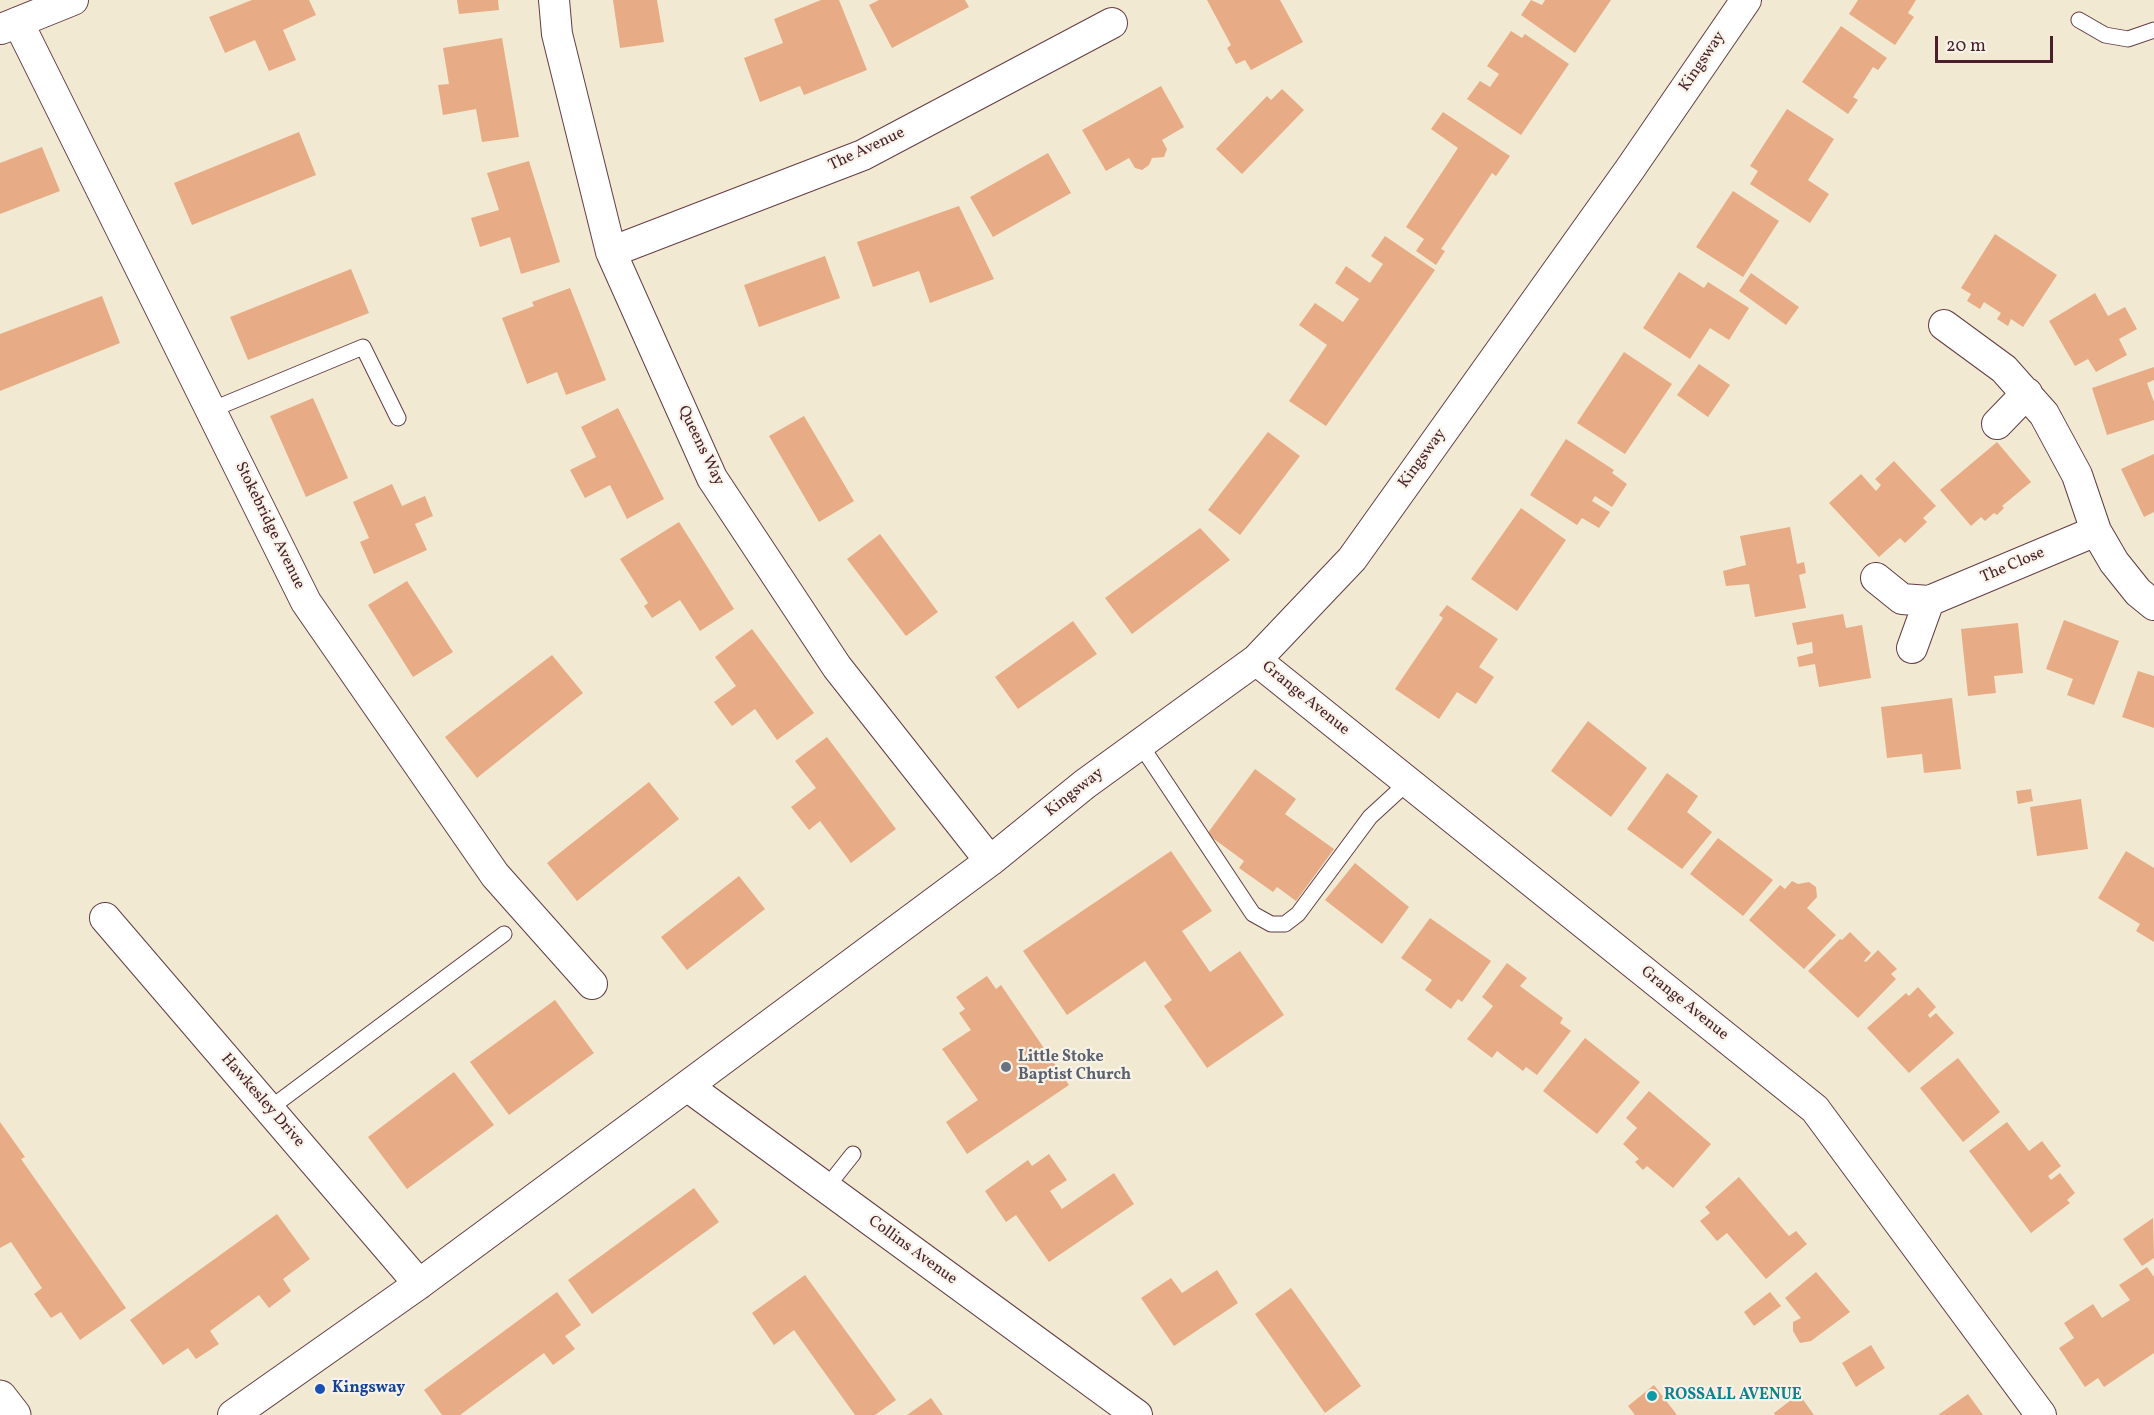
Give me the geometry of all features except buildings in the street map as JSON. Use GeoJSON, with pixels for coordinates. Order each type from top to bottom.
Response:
{"type":"FeatureCollection","features":[{"type":"Feature","properties":{"kind":"street"},"geometry":{"type":"LineString","coordinates":[[9,26],[73,0]]}},
{"type":"Feature","properties":{"kind":"street","name":"Queens Way"},"geometry":{"type":"LineString","coordinates":[[554,0],[556,34],[611,252],[712,478],[837,667],[990,861]]}},
{"type":"Feature","properties":{"kind":"street","name":"Kingsway"},"geometry":{"type":"LineString","coordinates":[[233,1415],[418,1284],[687,1086],[990,861],[1085,784],[1256,660],[1352,559],[1625,177],[1746,0]]}},
{"type":"Feature","properties":{"kind":"street","name":"The Avenue"},"geometry":{"type":"LineString","coordinates":[[611,252],[863,155],[1112,22]]}},
{"type":"Feature","properties":{"kind":"street","name":"Stokebridge Avenue"},"geometry":{"type":"LineString","coordinates":[[9,26],[211,410],[306,602],[495,875],[592,984]]}},
{"type":"Feature","properties":{"kind":"street"},"geometry":{"type":"LineString","coordinates":[[1944,325],[2004,369],[2044,414],[2077,475],[2096,531],[2114,562],[2138,592],[2154,605]]}},
{"type":"Feature","properties":{"kind":"street"},"geometry":{"type":"LineString","coordinates":[[1997,424],[2027,393]]}},
{"type":"Feature","properties":{"kind":"street","name":"The Close"},"geometry":{"type":"LineString","coordinates":[[1929,601],[2096,531]]}},
{"type":"Feature","properties":{"kind":"street"},"geometry":{"type":"LineString","coordinates":[[1876,578],[1902,599],[1929,601],[1912,648]]}},
{"type":"Feature","properties":{"kind":"street","name":"Grange Avenue"},"geometry":{"type":"LineString","coordinates":[[1256,660],[1815,1109],[2041,1415]]}},
{"type":"Feature","properties":{"kind":"street","name":"Hawkesley Drive"},"geometry":{"type":"LineString","coordinates":[[105,918],[418,1284]]}},
{"type":"Feature","properties":{"kind":"street","name":"Collins Avenue"},"geometry":{"type":"LineString","coordinates":[[687,1086],[1137,1415]]}},
{"type":"Feature","properties":{"kind":"street"},"geometry":{"type":"LineString","coordinates":[[0,1397],[14,1415]]}},
{"type":"Feature","properties":{"kind":"lane"},"geometry":{"type":"LineString","coordinates":[[2079,20],[2105,35],[2128,39],[2154,30]]}},
{"type":"Feature","properties":{"kind":"lane"},"geometry":{"type":"LineString","coordinates":[[211,410],[363,347],[398,418]]}},
{"type":"Feature","properties":{"kind":"lane"},"geometry":{"type":"LineString","coordinates":[[1140,744],[1252,914],[1271,924],[1285,924],[1298,914],[1370,817],[1408,782]]}},
{"type":"Feature","properties":{"kind":"lane"},"geometry":{"type":"LineString","coordinates":[[269,1109],[504,934]]}},
{"type":"Feature","properties":{"kind":"lane"},"geometry":{"type":"LineString","coordinates":[[826,1188],[853,1154]]}},
{"type":"Feature","properties":{"kind":"place","name":"Little Stoke Baptist Church"},"geometry":{"type":"Point","coordinates":[1006,1067]}},
{"type":"Feature","properties":{"kind":"place","name":"Kingsway"},"geometry":{"type":"Point","coordinates":[320,1389]}},
{"type":"Feature","properties":{"kind":"place","name":"ROSSALL AVENUE"},"geometry":{"type":"Point","coordinates":[1652,1396]}}]}
